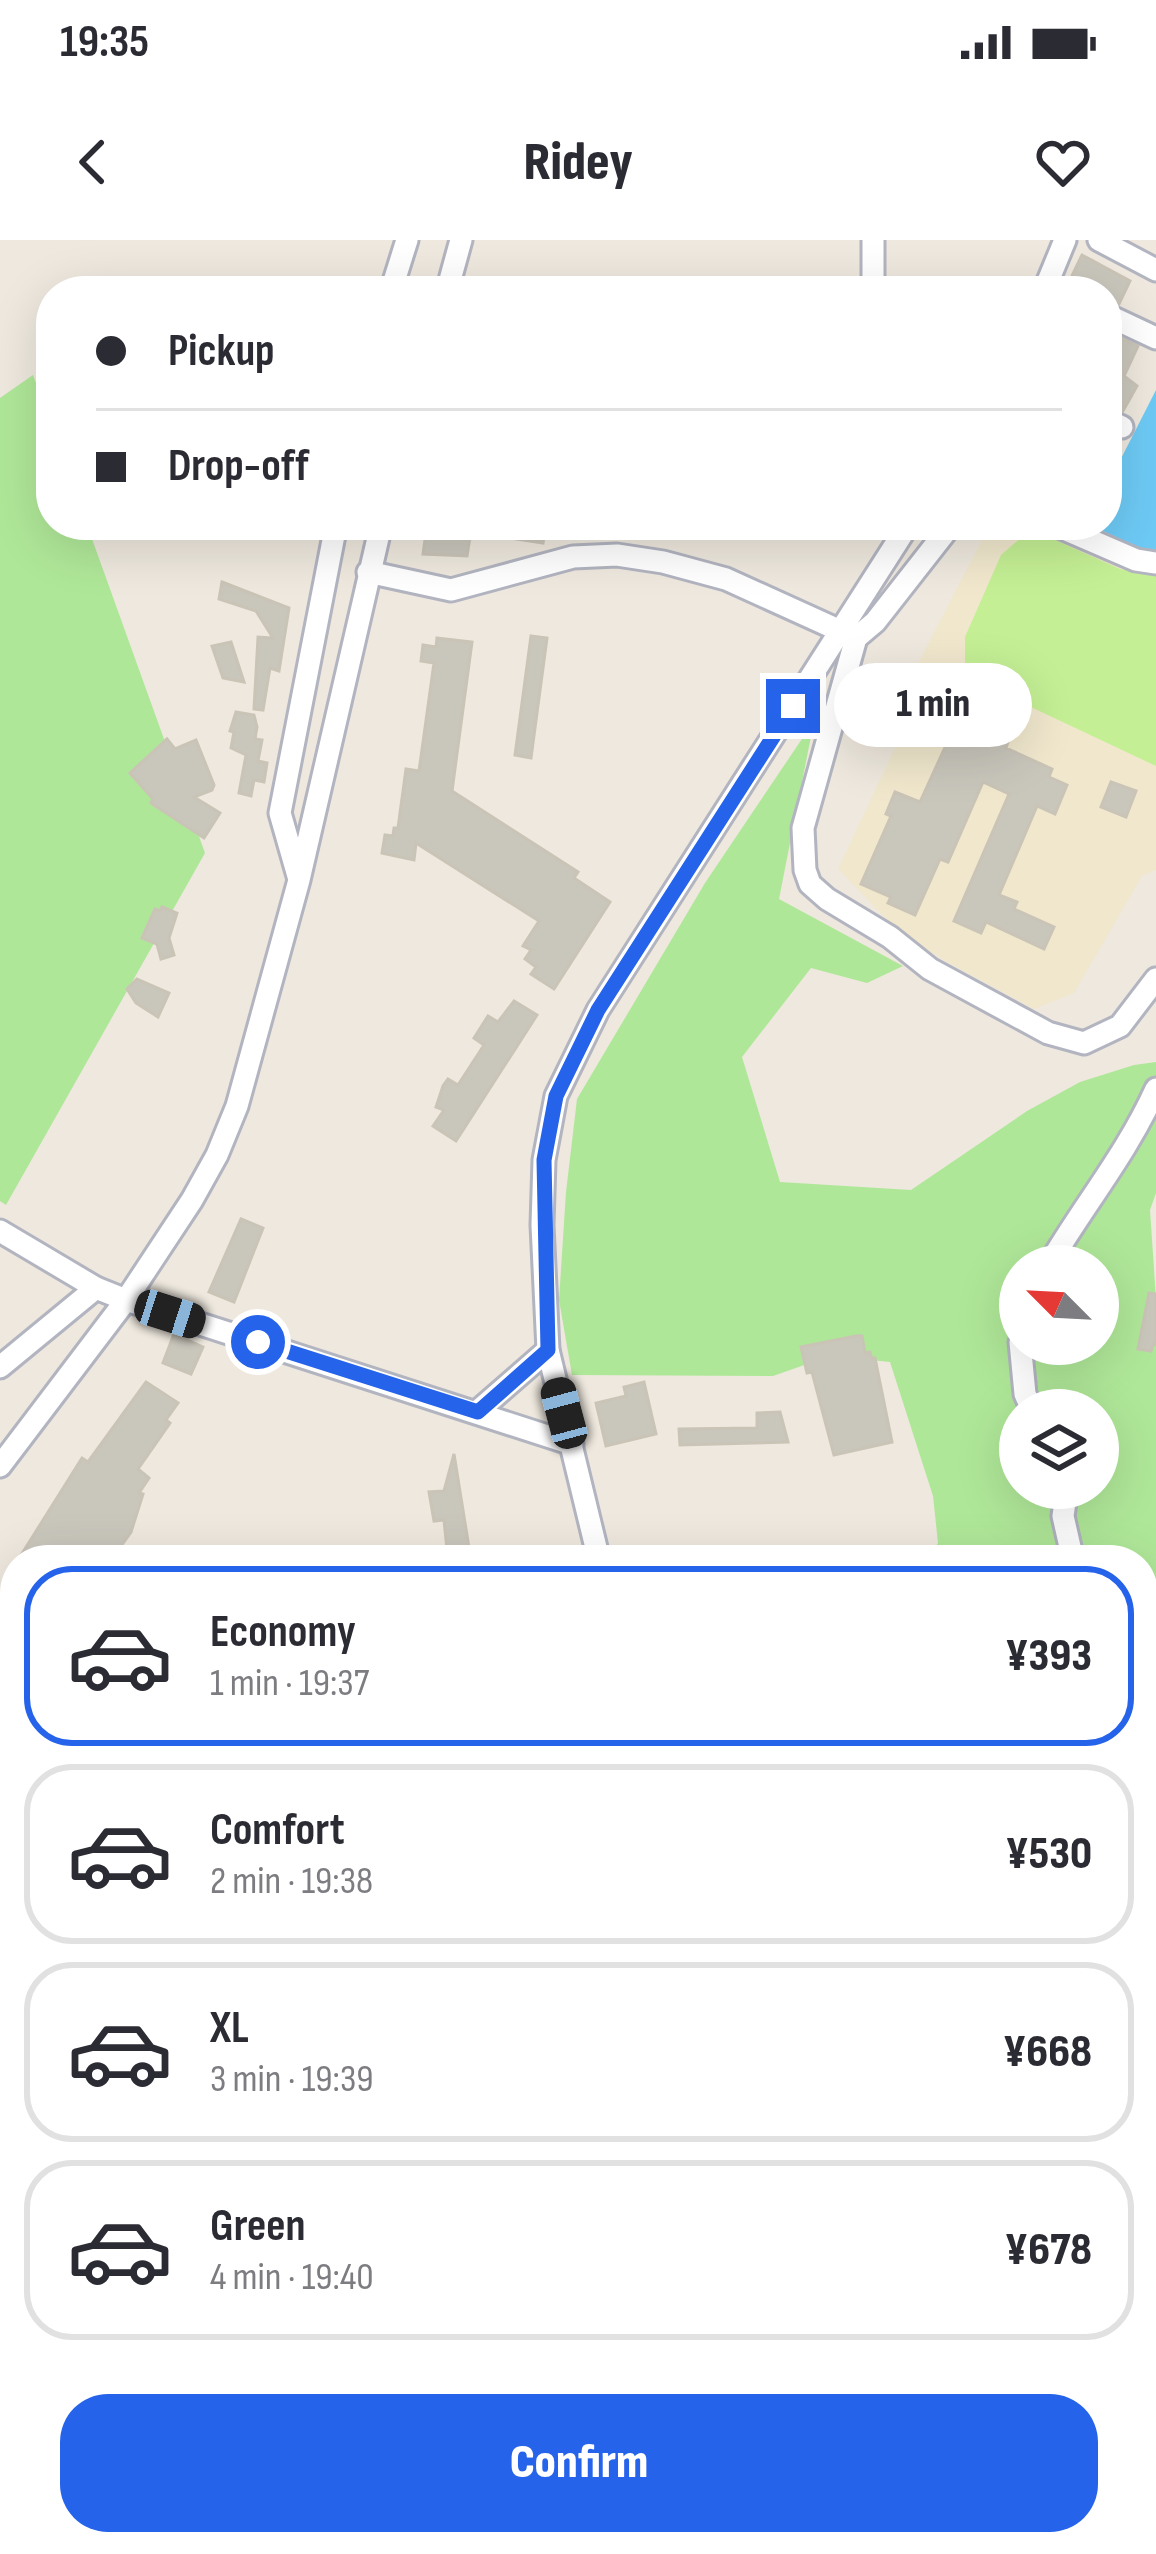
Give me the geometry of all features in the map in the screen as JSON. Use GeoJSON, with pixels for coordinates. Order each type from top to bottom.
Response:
{"type":"FeatureCollection","features":[{"type":"Feature","properties":{"kind":"street"},"geometry":{"type":"LineString","coordinates":[[396,276],[407,240]]}},
{"type":"Feature","properties":{"kind":"street"},"geometry":{"type":"LineString","coordinates":[[451,276],[461,240]]}},
{"type":"Feature","properties":{"kind":"street"},"geometry":{"type":"LineString","coordinates":[[873,240],[873,276]]}},
{"type":"Feature","properties":{"kind":"street"},"geometry":{"type":"LineString","coordinates":[[1053,276],[1065,240]]}},
{"type":"Feature","properties":{"kind":"street"},"geometry":{"type":"LineString","coordinates":[[1099,240],[1156,270]]}},
{"type":"Feature","properties":{"kind":"street"},"geometry":{"type":"LineString","coordinates":[[1122,323],[1156,338]]}},
{"type":"Feature","properties":{"kind":"street"},"geometry":{"type":"LineString","coordinates":[[299,880],[280,813],[333,540]]}},
{"type":"Feature","properties":{"kind":"street"},"geometry":{"type":"LineString","coordinates":[[0,1466],[126,1300],[192,1201],[237,1106],[299,880],[377,540]]}},
{"type":"Feature","properties":{"kind":"street"},"geometry":{"type":"LineString","coordinates":[[596,1545],[548,1350],[544,1160],[556,1096],[598,1010],[849,634],[900,540]]}},
{"type":"Feature","properties":{"kind":"street"},"geometry":{"type":"LineString","coordinates":[[368,572],[451,590],[573,557],[616,555],[726,579],[849,634],[875,622],[939,540]]}},
{"type":"Feature","properties":{"kind":"street"},"geometry":{"type":"LineString","coordinates":[[1090,540],[1136,560],[1156,563]]}},
{"type":"Feature","properties":{"kind":"street"},"geometry":{"type":"LineString","coordinates":[[849,634],[803,828],[801,852],[810,884],[930,968],[1048,1033],[1084,1042],[1120,1026],[1156,979]]}},
{"type":"Feature","properties":{"kind":"street"},"geometry":{"type":"LineString","coordinates":[[1061,1245],[1134,1138],[1156,1089]]}},
{"type":"Feature","properties":{"kind":"street"},"geometry":{"type":"LineString","coordinates":[[0,1231],[96,1288],[126,1300],[572,1444]]}},
{"type":"Feature","properties":{"kind":"street"},"geometry":{"type":"LineString","coordinates":[[0,1367],[96,1288]]}},
{"type":"Feature","properties":{"kind":"street"},"geometry":{"type":"LineString","coordinates":[[478,1412],[548,1350]]}},
{"type":"Feature","properties":{"kind":"street"},"geometry":{"type":"LineString","coordinates":[[1064,1509],[1070,1545]]}},
{"type":"Feature","properties":{"kind":"shaded area"},"geometry":{"type":"Polygon","coordinates":[[[982,540],[1071,540],[1122,564],[1156,568],[1156,870],[1142,876],[1074,993],[1034,1009],[896,929],[838,869],[917,701],[914,671],[982,540]]]}},
{"type":"Feature","properties":{"kind":"green space"},"geometry":{"type":"Polygon","coordinates":[[[33,375],[36,540],[92,540],[205,853],[6,1205],[0,1201],[0,398],[33,375]]]}},
{"type":"Feature","properties":{"kind":"green space"},"geometry":{"type":"Polygon","coordinates":[[[1018,540],[1055,540],[1120,569],[1156,576],[1156,766],[965,676],[965,637],[1001,555],[1018,540]]]}},
{"type":"Feature","properties":{"kind":"green space"},"geometry":{"type":"Polygon","coordinates":[[[814,721],[779,899],[903,966],[867,983],[811,968],[742,1057],[780,1182],[911,1190],[1027,1111],[1080,1082],[1156,1062],[1156,1193],[1150,1210],[1156,1299],[1156,1545],[937,1545],[933,1496],[890,1362],[830,1356],[773,1376],[572,1375],[559,1300],[577,1099],[705,883],[814,721]]]}},
{"type":"Feature","properties":{"kind":"water"},"geometry":{"type":"Polygon","coordinates":[[[1156,390],[1156,551],[1122,540],[1122,457],[1156,390]]]}},
{"type":"Feature","properties":{"kind":"building"},"geometry":{"type":"Polygon","coordinates":[[[1082,255],[1121,276],[1072,276],[1082,255]]]}},
{"type":"Feature","properties":{"kind":"building"},"geometry":{"type":"Polygon","coordinates":[[[1122,338],[1138,346],[1124,376],[1137,386],[1123,411],[1122,338]]]}},
{"type":"Feature","properties":{"kind":"building"},"geometry":{"type":"Polygon","coordinates":[[[425,540],[470,540],[467,556],[423,554],[425,540]]]}},
{"type":"Feature","properties":{"kind":"building"},"geometry":{"type":"Polygon","coordinates":[[[222,582],[289,608],[279,671],[270,668],[263,710],[254,709],[258,637],[273,638],[256,611],[219,599],[222,582]]]}},
{"type":"Feature","properties":{"kind":"building"},"geometry":{"type":"Polygon","coordinates":[[[531,636],[547,638],[531,758],[515,755],[531,636]]]}},
{"type":"Feature","properties":{"kind":"building"},"geometry":{"type":"Polygon","coordinates":[[[437,638],[472,642],[452,791],[578,872],[574,878],[610,902],[554,989],[531,974],[536,967],[525,959],[531,950],[523,946],[539,921],[416,843],[414,860],[382,853],[385,835],[393,836],[398,828],[406,769],[419,771],[434,663],[421,661],[423,645],[436,647],[437,638]]]}},
{"type":"Feature","properties":{"kind":"building"},"geometry":{"type":"Polygon","coordinates":[[[231,642],[244,682],[223,678],[212,646],[231,642]]]}},
{"type":"Feature","properties":{"kind":"building"},"geometry":{"type":"Polygon","coordinates":[[[236,712],[254,715],[255,739],[262,740],[258,761],[267,763],[264,782],[254,780],[251,796],[239,793],[246,755],[231,748],[236,712]]]}},
{"type":"Feature","properties":{"kind":"building"},"geometry":{"type":"Polygon","coordinates":[[[958,719],[1009,739],[1006,748],[1052,769],[1049,777],[1067,785],[1055,814],[1037,806],[999,895],[1017,902],[1014,909],[1054,927],[1044,949],[986,922],[981,933],[954,921],[1009,794],[983,782],[948,862],[940,859],[915,915],[888,903],[891,897],[861,884],[891,816],[886,814],[895,792],[920,802],[958,719]]]}},
{"type":"Feature","properties":{"kind":"building"},"geometry":{"type":"Polygon","coordinates":[[[167,739],[175,749],[196,740],[214,785],[194,797],[220,813],[204,838],[151,803],[153,799],[130,773],[167,739]]]}},
{"type":"Feature","properties":{"kind":"building"},"geometry":{"type":"Polygon","coordinates":[[[1111,782],[1136,791],[1126,817],[1101,807],[1111,782]]]}},
{"type":"Feature","properties":{"kind":"building"},"geometry":{"type":"Polygon","coordinates":[[[155,909],[177,913],[169,938],[174,955],[161,959],[157,944],[142,938],[155,909]]]}},
{"type":"Feature","properties":{"kind":"building"},"geometry":{"type":"Polygon","coordinates":[[[137,979],[169,993],[158,1017],[136,1003],[127,989],[137,979]]]}},
{"type":"Feature","properties":{"kind":"building"},"geometry":{"type":"Polygon","coordinates":[[[514,1001],[537,1015],[456,1141],[433,1126],[444,1110],[436,1107],[443,1086],[448,1079],[458,1085],[484,1045],[474,1038],[488,1016],[498,1022],[514,1001]]]}},
{"type":"Feature","properties":{"kind":"building"},"geometry":{"type":"Polygon","coordinates":[[[241,1219],[263,1228],[234,1302],[209,1292],[241,1219]]]}},
{"type":"Feature","properties":{"kind":"building"},"geometry":{"type":"Polygon","coordinates":[[[1149,1293],[1156,1294],[1156,1345],[1151,1351],[1138,1349],[1149,1293]]]}},
{"type":"Feature","properties":{"kind":"building"},"geometry":{"type":"Polygon","coordinates":[[[174,1334],[203,1347],[191,1374],[163,1363],[174,1334]]]}},
{"type":"Feature","properties":{"kind":"building"},"geometry":{"type":"Polygon","coordinates":[[[862,1336],[865,1353],[875,1358],[892,1442],[834,1455],[801,1347],[862,1336]]]}},
{"type":"Feature","properties":{"kind":"building"},"geometry":{"type":"Polygon","coordinates":[[[146,1382],[178,1403],[138,1469],[149,1478],[139,1493],[143,1494],[131,1532],[122,1545],[27,1545],[82,1458],[88,1462],[146,1382]]]}},
{"type":"Feature","properties":{"kind":"building"},"geometry":{"type":"Polygon","coordinates":[[[644,1382],[656,1434],[606,1446],[596,1403],[626,1396],[624,1387],[644,1382]]]}},
{"type":"Feature","properties":{"kind":"building"},"geometry":{"type":"Polygon","coordinates":[[[780,1412],[788,1442],[680,1445],[679,1429],[757,1428],[757,1413],[780,1412]]]}},
{"type":"Feature","properties":{"kind":"building"},"geometry":{"type":"Polygon","coordinates":[[[454,1454],[469,1545],[446,1545],[444,1520],[434,1521],[429,1492],[444,1491],[454,1454]]]}},
{"type":"Feature","properties":{"kind":"route"},"geometry":{"type":"LineString","coordinates":[[258,1342],[478,1412],[548,1350],[544,1160],[556,1096],[598,1010],[793,706]]}}]}
